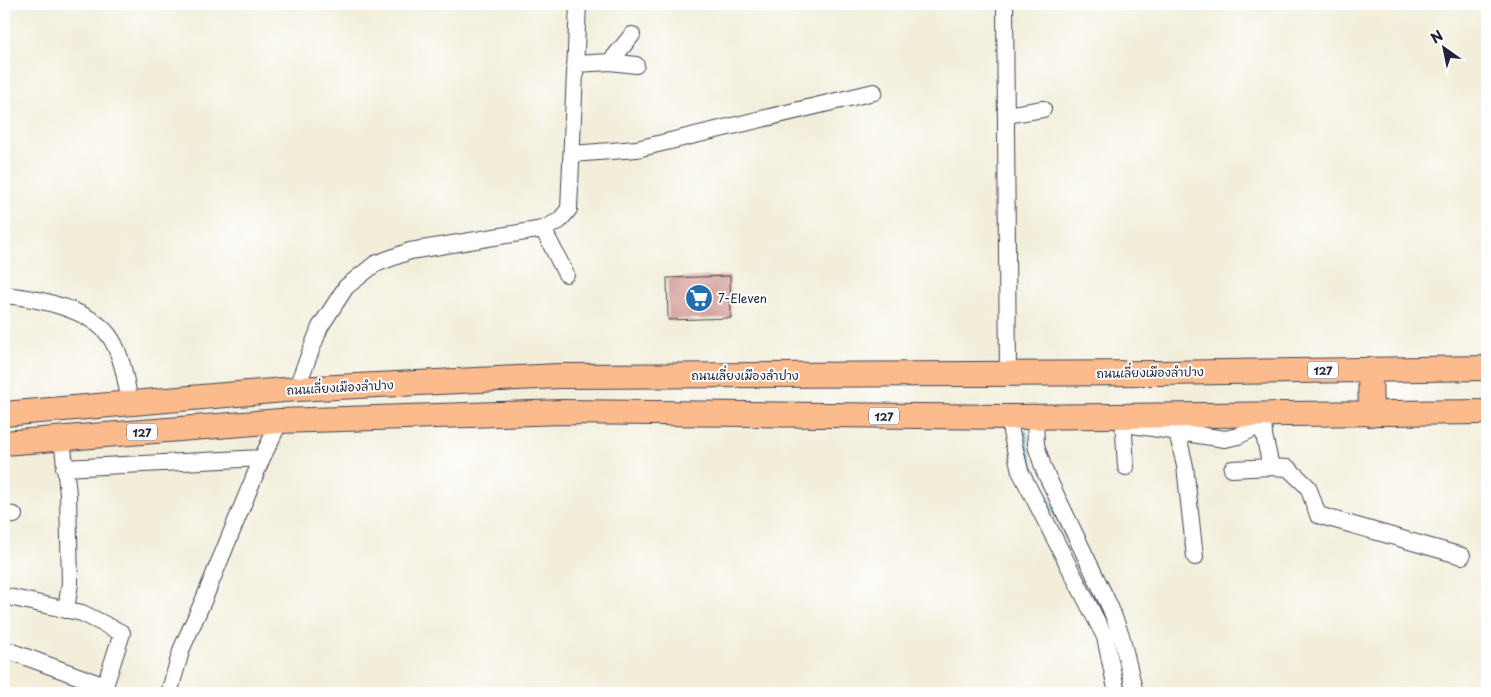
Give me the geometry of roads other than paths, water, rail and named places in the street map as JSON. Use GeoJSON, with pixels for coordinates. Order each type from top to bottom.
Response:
{"type":"FeatureCollection","features":[{"type":"Feature","properties":{"kind":"highway","name":"ถนนเลี่ยงเมืองลำปาง"},"geometry":{"type":"LineString","coordinates":[[15,413],[296,389],[559,376],[1008,374],[1487,368]]}},
{"type":"Feature","properties":{"kind":"highway"},"geometry":{"type":"LineString","coordinates":[[1370,369],[1371,414]]}},
{"type":"Feature","properties":{"kind":"highway","name":"127"},"geometry":{"type":"LineString","coordinates":[[4,443],[280,421],[562,412],[1023,417],[1123,420],[1177,424],[1371,414],[1487,412]]}},
{"type":"Feature","properties":{"kind":"highway"},"geometry":{"type":"LineString","coordinates":[[15,413],[28,441]]}},
{"type":"Feature","properties":{"kind":"street"},"geometry":{"type":"LineString","coordinates":[[296,389],[320,327],[346,287],[375,264],[410,250],[543,229],[559,221],[569,210],[578,4]]}},
{"type":"Feature","properties":{"kind":"street"},"geometry":{"type":"LineString","coordinates":[[1005,4],[1012,115],[1008,374]]}},
{"type":"Feature","properties":{"kind":"street"},"geometry":{"type":"LineString","coordinates":[[610,62],[632,34]]}},
{"type":"Feature","properties":{"kind":"street"},"geometry":{"type":"LineString","coordinates":[[575,64],[610,62],[636,65]]}},
{"type":"Feature","properties":{"kind":"street"},"geometry":{"type":"LineString","coordinates":[[572,154],[637,149],[874,92]]}},
{"type":"Feature","properties":{"kind":"street"},"geometry":{"type":"LineString","coordinates":[[1012,115],[1044,109]]}},
{"type":"Feature","properties":{"kind":"street"},"geometry":{"type":"LineString","coordinates":[[543,229],[566,274]]}},
{"type":"Feature","properties":{"kind":"street"},"geometry":{"type":"LineString","coordinates":[[4,295],[29,298],[83,315],[99,325],[112,339],[123,367],[130,403]]}},
{"type":"Feature","properties":{"kind":"street"},"geometry":{"type":"LineString","coordinates":[[1117,693],[1113,636],[1110,607],[1044,470],[1023,417],[1011,432],[1020,471],[1068,564],[1113,636],[1135,693]]}},
{"type":"Feature","properties":{"kind":"street"},"geometry":{"type":"LineString","coordinates":[[1263,419],[1264,435],[1271,467]]}},
{"type":"Feature","properties":{"kind":"street"},"geometry":{"type":"LineString","coordinates":[[1123,420],[1126,467]]}},
{"type":"Feature","properties":{"kind":"street"},"geometry":{"type":"LineString","coordinates":[[169,693],[182,648],[204,600],[262,458],[280,421]]}},
{"type":"Feature","properties":{"kind":"street"},"geometry":{"type":"LineString","coordinates":[[1177,424],[1185,466],[1195,557]]}},
{"type":"Feature","properties":{"kind":"street"},"geometry":{"type":"LineString","coordinates":[[62,438],[68,494],[70,583],[66,610]]}},
{"type":"Feature","properties":{"kind":"street"},"geometry":{"type":"LineString","coordinates":[[64,468],[262,458]]}},
{"type":"Feature","properties":{"kind":"street"},"geometry":{"type":"LineString","coordinates":[[1232,469],[1288,468],[1308,487],[1318,515],[1462,556]]}},
{"type":"Feature","properties":{"kind":"street"},"geometry":{"type":"LineString","coordinates":[[1068,564],[1086,555]]}},
{"type":"Feature","properties":{"kind":"street"},"geometry":{"type":"LineString","coordinates":[[4,596],[82,613],[122,633],[105,690],[4,650]]}},
{"type":"Feature","properties":{"kind":"waterway"},"geometry":{"type":"LineString","coordinates":[[1025,432],[1026,447],[1035,474],[1079,560]]}},
{"type":"Feature","properties":{"kind":"waterway"},"geometry":{"type":"LineString","coordinates":[[1086,576],[1110,628]]}},
{"type":"Feature","properties":{"kind":"waterway"},"geometry":{"type":"LineString","coordinates":[[1115,647],[1119,662]]}},
{"type":"Feature","properties":{"kind":"place","name":"7-Eleven"},"geometry":{"type":"Point","coordinates":[699,298]}}]}
